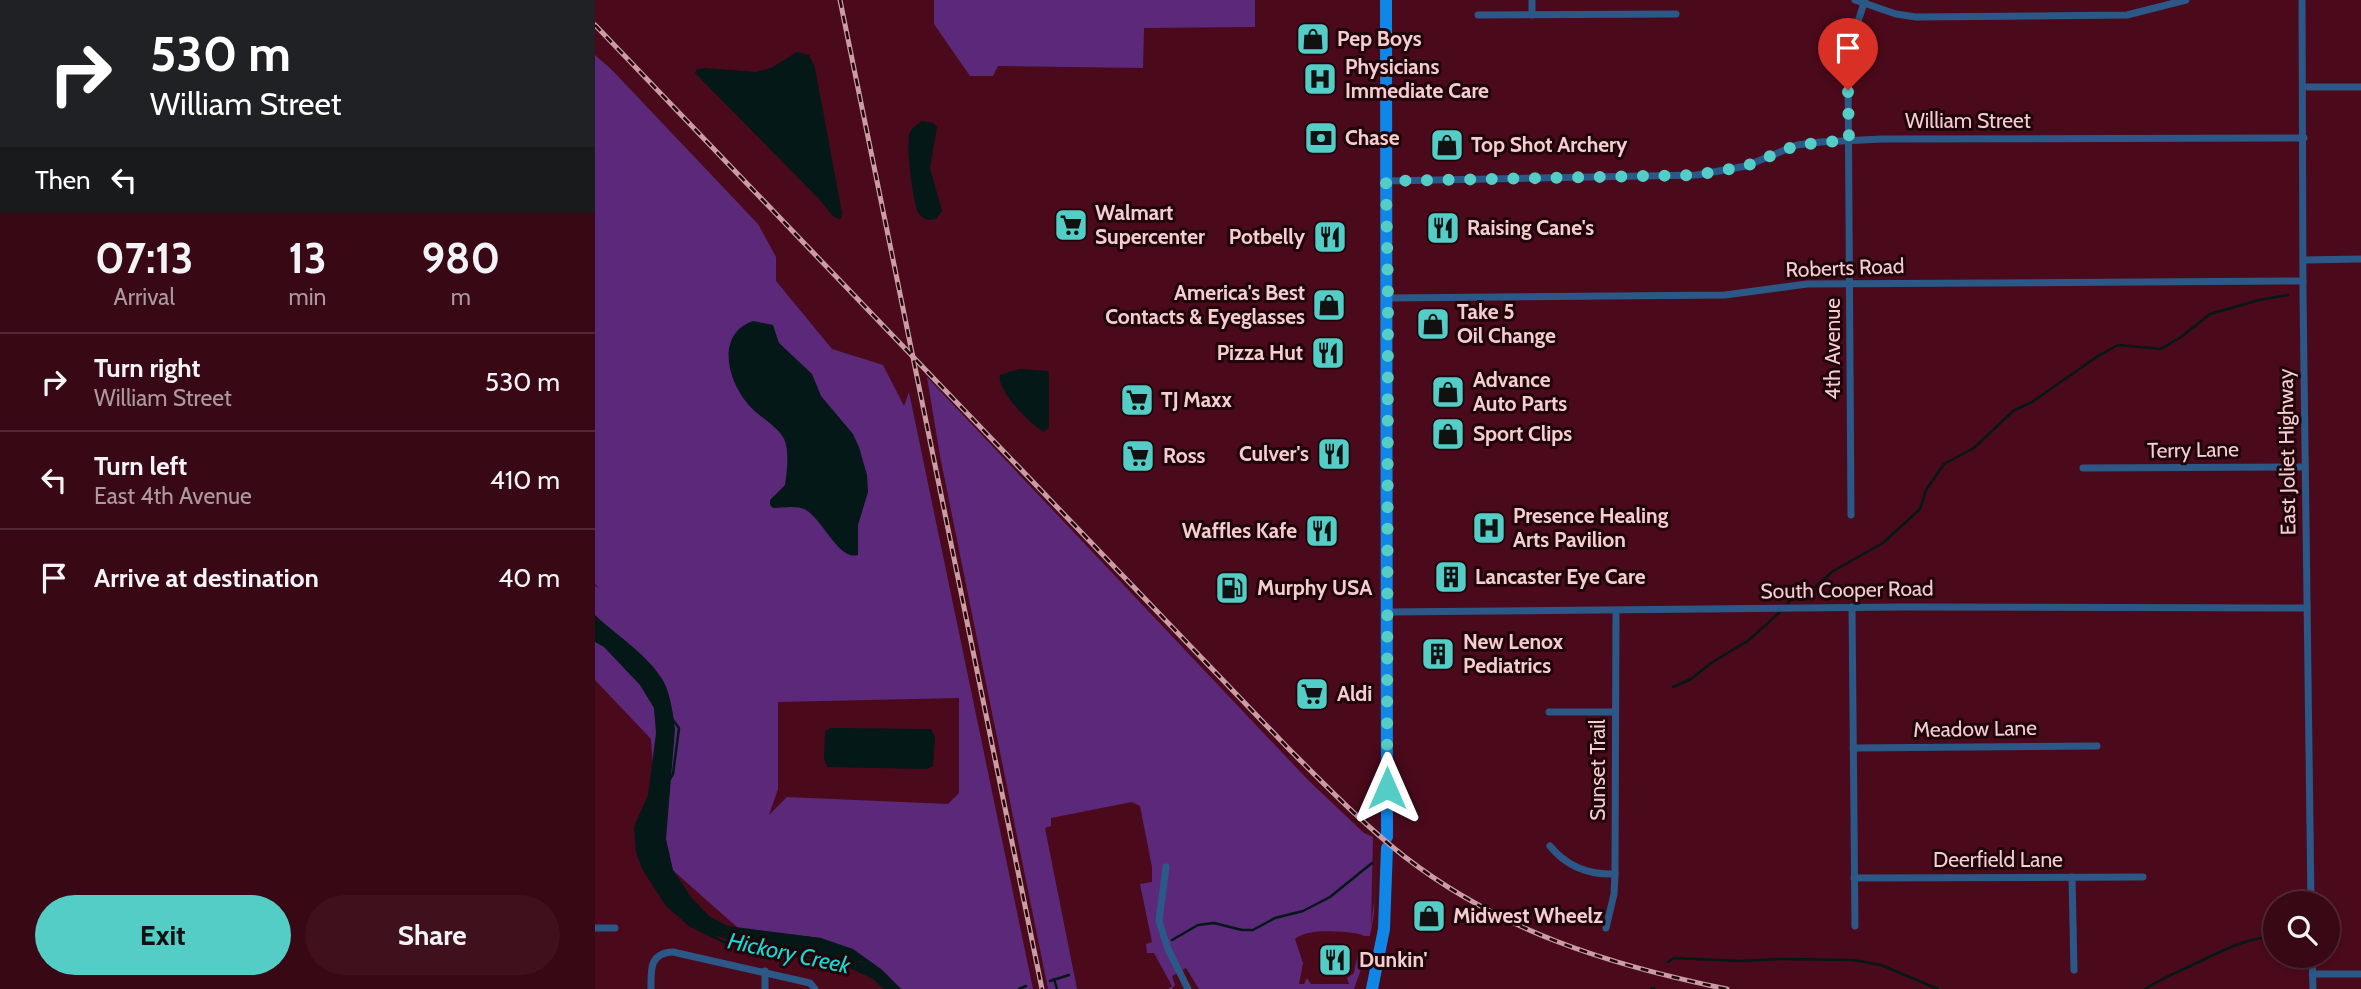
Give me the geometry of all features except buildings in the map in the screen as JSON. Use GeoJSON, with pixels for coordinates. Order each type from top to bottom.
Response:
{"type":"FeatureCollection","features":[{"type":"Feature","properties":{"kind":"main road"},"geometry":{"type":"LineString","coordinates":[[1372,989],[1384,929],[1387,842],[1386,0]]}},
{"type":"Feature","properties":{"kind":"street"},"geometry":{"type":"LineString","coordinates":[[1532,0],[1532,15]]}},
{"type":"Feature","properties":{"kind":"street"},"geometry":{"type":"LineString","coordinates":[[1855,0],[1916,18],[2127,15],[2186,0]]}},
{"type":"Feature","properties":{"kind":"street","name":"East Joliet Highway"},"geometry":{"type":"LineString","coordinates":[[2302,0],[2311,891]]}},
{"type":"Feature","properties":{"kind":"street","name":"4th Avenue"},"geometry":{"type":"LineString","coordinates":[[1851,515],[1849,55],[1865,2]]}},
{"type":"Feature","properties":{"kind":"street"},"geometry":{"type":"LineString","coordinates":[[1478,15],[1676,14]]}},
{"type":"Feature","properties":{"kind":"street"},"geometry":{"type":"LineString","coordinates":[[2303,88],[2361,87]]}},
{"type":"Feature","properties":{"kind":"street","name":"William Street"},"geometry":{"type":"LineString","coordinates":[[1386,181],[1697,175],[1746,166],[1797,145],[1849,140],[2304,138]]}},
{"type":"Feature","properties":{"kind":"street"},"geometry":{"type":"LineString","coordinates":[[2304,260],[2361,259]]}},
{"type":"Feature","properties":{"kind":"street","name":"Roberts Road"},"geometry":{"type":"LineString","coordinates":[[1388,298],[1724,295],[1807,284],[2303,281]]}},
{"type":"Feature","properties":{"kind":"street","name":"Terry Lane"},"geometry":{"type":"LineString","coordinates":[[2083,468],[2305,467]]}},
{"type":"Feature","properties":{"kind":"street"},"geometry":{"type":"LineString","coordinates":[[1852,607],[1855,926]]}},
{"type":"Feature","properties":{"kind":"street","name":"South Cooper Road"},"geometry":{"type":"LineString","coordinates":[[1387,612],[1852,607],[2307,608]]}},
{"type":"Feature","properties":{"kind":"street","name":"Sunset Trail"},"geometry":{"type":"LineString","coordinates":[[1606,928],[1614,894],[1615,874],[1615,611]]}},
{"type":"Feature","properties":{"kind":"street"},"geometry":{"type":"LineString","coordinates":[[1549,712],[1615,712]]}},
{"type":"Feature","properties":{"kind":"street","name":"Meadow Lane"},"geometry":{"type":"LineString","coordinates":[[1853,748],[2097,746]]}},
{"type":"Feature","properties":{"kind":"street"},"geometry":{"type":"LineString","coordinates":[[1550,846],[1559,857],[1581,870],[1615,874]]}},
{"type":"Feature","properties":{"kind":"street"},"geometry":{"type":"LineString","coordinates":[[1166,867],[1159,921],[1168,950],[1188,989]]}},
{"type":"Feature","properties":{"kind":"street"},"geometry":{"type":"LineString","coordinates":[[2072,877],[2074,970]]}},
{"type":"Feature","properties":{"kind":"street","name":"Deerfield Lane"},"geometry":{"type":"LineString","coordinates":[[1854,878],[2143,877]]}},
{"type":"Feature","properties":{"kind":"street"},"geometry":{"type":"LineString","coordinates":[[595,928],[615,928]]}},
{"type":"Feature","properties":{"kind":"street"},"geometry":{"type":"LineString","coordinates":[[651,989],[652,963],[657,956],[673,952],[765,971],[810,983],[815,989]]}},
{"type":"Feature","properties":{"kind":"street"},"geometry":{"type":"LineString","coordinates":[[2313,968],[2313,989]]}},
{"type":"Feature","properties":{"kind":"street"},"geometry":{"type":"LineString","coordinates":[[765,971],[765,989]]}},
{"type":"Feature","properties":{"kind":"street"},"geometry":{"type":"LineString","coordinates":[[2313,974],[2361,974]]}},
{"type":"Feature","properties":{"kind":"shaded area"},"geometry":{"type":"Polygon","coordinates":[[[934,0],[1255,0],[1255,27],[1144,28],[1143,68],[998,66],[993,76],[970,76],[934,24],[934,0]]]}},
{"type":"Feature","properties":{"kind":"shaded area"},"geometry":{"type":"Polygon","coordinates":[[[797,52],[809,55],[815,68],[841,219],[834,217],[695,73],[697,69],[705,68],[756,72],[771,68],[797,52]]]}},
{"type":"Feature","properties":{"kind":"shaded area"},"geometry":{"type":"Polygon","coordinates":[[[595,55],[758,224],[776,257],[776,281],[832,349],[883,365],[904,406],[909,392],[1033,989],[901,989],[881,969],[821,938],[738,928],[659,858],[651,739],[595,680],[595,586],[599,588],[595,584],[595,55]],[[959,698],[778,702],[778,789],[769,815],[787,797],[948,804],[959,793],[959,698]]]}},
{"type":"Feature","properties":{"kind":"shaded area"},"geometry":{"type":"Polygon","coordinates":[[[922,121],[933,123],[937,127],[930,168],[942,211],[936,219],[928,220],[920,215],[917,208],[909,160],[910,132],[922,121]]]}},
{"type":"Feature","properties":{"kind":"shaded area"},"geometry":{"type":"Polygon","coordinates":[[[753,321],[773,325],[779,343],[812,374],[821,396],[853,434],[859,447],[867,475],[868,492],[858,525],[858,555],[844,552],[806,510],[794,507],[773,508],[770,505],[770,500],[785,485],[787,447],[779,432],[751,408],[740,393],[730,370],[730,346],[734,336],[741,327],[753,321]]]}},
{"type":"Feature","properties":{"kind":"shaded area"},"geometry":{"type":"Polygon","coordinates":[[[1020,369],[1048,371],[1049,427],[1044,432],[1031,422],[1003,389],[1000,375],[1020,369]]]}},
{"type":"Feature","properties":{"kind":"shaded area"},"geometry":{"type":"Polygon","coordinates":[[[927,377],[1308,780],[1364,833],[1373,837],[1371,926],[1376,839],[1374,914],[1370,936],[1322,931],[1295,939],[1303,963],[1299,984],[1304,984],[1307,978],[1311,984],[1349,984],[1347,978],[1354,973],[1358,953],[1366,955],[1354,989],[1199,989],[1186,968],[1172,976],[1175,985],[1168,989],[1172,986],[1154,953],[1147,953],[1146,944],[1152,942],[1140,884],[1152,882],[1152,867],[1140,806],[1132,802],[1051,818],[1051,826],[1045,828],[1077,989],[1048,989],[940,456],[927,377]]]}},
{"type":"Feature","properties":{"kind":"shaded area"},"geometry":{"type":"Polygon","coordinates":[[[595,615],[646,659],[660,676],[669,694],[675,729],[666,839],[673,870],[691,897],[710,917],[728,926],[821,938],[853,949],[881,969],[901,989],[884,989],[873,979],[852,969],[803,953],[765,949],[705,933],[690,927],[666,906],[642,869],[636,852],[634,827],[648,795],[656,733],[654,708],[640,685],[604,647],[595,642],[595,615]]]}},
{"type":"Feature","properties":{"kind":"shaded area"},"geometry":{"type":"Polygon","coordinates":[[[831,728],[931,729],[935,737],[933,766],[926,769],[827,767],[824,759],[825,731],[831,728]]]}},
{"type":"Feature","properties":{"kind":"waterway"},"geometry":{"type":"LineString","coordinates":[[1788,603],[1795,594],[1815,587],[1833,571],[1883,543],[1920,509],[1926,490],[1944,464],[1974,448],[2013,411],[2032,402],[2098,356],[2118,345],[2161,349],[2210,314],[2288,295]]}},
{"type":"Feature","properties":{"kind":"waterway"},"geometry":{"type":"LineString","coordinates":[[1673,687],[1691,679],[1711,663],[1749,640],[1782,610]]}},
{"type":"Feature","properties":{"kind":"waterway","name":"Hickory Creek"},"geometry":{"type":"LineString","coordinates":[[670,779],[679,728],[672,719]]}},
{"type":"Feature","properties":{"kind":"waterway"},"geometry":{"type":"LineString","coordinates":[[1172,940],[1198,925],[1214,923],[1253,930],[1275,918],[1303,911],[1330,897],[1372,863]]}},
{"type":"Feature","properties":{"kind":"waterway","name":"Hickory Creek"},"geometry":{"type":"LineString","coordinates":[[697,929],[724,942],[822,959]]}},
{"type":"Feature","properties":{"kind":"waterway"},"geometry":{"type":"LineString","coordinates":[[2145,989],[2226,949],[2263,938]]}},
{"type":"Feature","properties":{"kind":"waterway"},"geometry":{"type":"LineString","coordinates":[[1668,962],[1674,958],[1740,961],[1853,960],[1881,965],[1938,989]]}},
{"type":"Feature","properties":{"kind":"waterway"},"geometry":{"type":"LineString","coordinates":[[1050,981],[1069,975]]}},
{"type":"Feature","properties":{"kind":"waterway"},"geometry":{"type":"LineString","coordinates":[[1054,979],[1057,989]]}},
{"type":"Feature","properties":{"kind":"waterway"},"geometry":{"type":"LineString","coordinates":[[1019,989],[1026,986]]}},
{"type":"Feature","properties":{"kind":"railway"},"geometry":{"type":"LineString","coordinates":[[840,0],[1042,989]]}},
{"type":"Feature","properties":{"kind":"railway"},"geometry":{"type":"LineString","coordinates":[[595,25],[1288,748],[1389,844],[1442,883],[1518,925],[1558,942],[1640,969],[1727,989]]}},
{"type":"Feature","properties":{"kind":"place","name":"Pep Boys"},"geometry":{"type":"Point","coordinates":[1313,39]}},
{"type":"Feature","properties":{"kind":"place","name":"Physicians Immediate Care"},"geometry":{"type":"Point","coordinates":[1320,79]}},
{"type":"Feature","properties":{"kind":"place","name":"Chase"},"geometry":{"type":"Point","coordinates":[1321,138]}},
{"type":"Feature","properties":{"kind":"place","name":"Top Shot Archery"},"geometry":{"type":"Point","coordinates":[1447,145]}},
{"type":"Feature","properties":{"kind":"place","name":"Walmart Supercenter"},"geometry":{"type":"Point","coordinates":[1071,225]}},
{"type":"Feature","properties":{"kind":"place","name":"Raising Cane's"},"geometry":{"type":"Point","coordinates":[1443,228]}},
{"type":"Feature","properties":{"kind":"place","name":"Potbelly"},"geometry":{"type":"Point","coordinates":[1330,237]}},
{"type":"Feature","properties":{"kind":"place","name":"America's Best Contacts & Eyeglasses"},"geometry":{"type":"Point","coordinates":[1329,305]}},
{"type":"Feature","properties":{"kind":"place","name":"Take 5 Oil Change"},"geometry":{"type":"Point","coordinates":[1433,324]}},
{"type":"Feature","properties":{"kind":"place","name":"Pizza Hut"},"geometry":{"type":"Point","coordinates":[1328,353]}},
{"type":"Feature","properties":{"kind":"place","name":"Advance Auto Parts"},"geometry":{"type":"Point","coordinates":[1448,392]}},
{"type":"Feature","properties":{"kind":"place","name":"TJ Maxx"},"geometry":{"type":"Point","coordinates":[1137,400]}},
{"type":"Feature","properties":{"kind":"place","name":"Sport Clips"},"geometry":{"type":"Point","coordinates":[1448,434]}},
{"type":"Feature","properties":{"kind":"place","name":"Culver's"},"geometry":{"type":"Point","coordinates":[1334,454]}},
{"type":"Feature","properties":{"kind":"place","name":"Ross"},"geometry":{"type":"Point","coordinates":[1138,456]}},
{"type":"Feature","properties":{"kind":"place","name":"Presence Healing Arts Pavilion"},"geometry":{"type":"Point","coordinates":[1489,528]}},
{"type":"Feature","properties":{"kind":"place","name":"Waffles Kafe"},"geometry":{"type":"Point","coordinates":[1322,531]}},
{"type":"Feature","properties":{"kind":"place","name":"Lancaster Eye Care"},"geometry":{"type":"Point","coordinates":[1451,577]}},
{"type":"Feature","properties":{"kind":"place","name":"Murphy USA"},"geometry":{"type":"Point","coordinates":[1232,588]}},
{"type":"Feature","properties":{"kind":"place","name":"New Lenox Pediatrics"},"geometry":{"type":"Point","coordinates":[1438,654]}},
{"type":"Feature","properties":{"kind":"place","name":"Aldi"},"geometry":{"type":"Point","coordinates":[1312,694]}},
{"type":"Feature","properties":{"kind":"place","name":"Midwest Wheelz"},"geometry":{"type":"Point","coordinates":[1429,916]}},
{"type":"Feature","properties":{"kind":"place","name":"Dunkin'"},"geometry":{"type":"Point","coordinates":[1335,960]}},
{"type":"Feature","properties":{"kind":"route"},"geometry":{"type":"LineString","coordinates":[[1387,788],[1386,181],[1697,175],[1746,166],[1797,145],[1849,140],[1848,90]]}}]}
